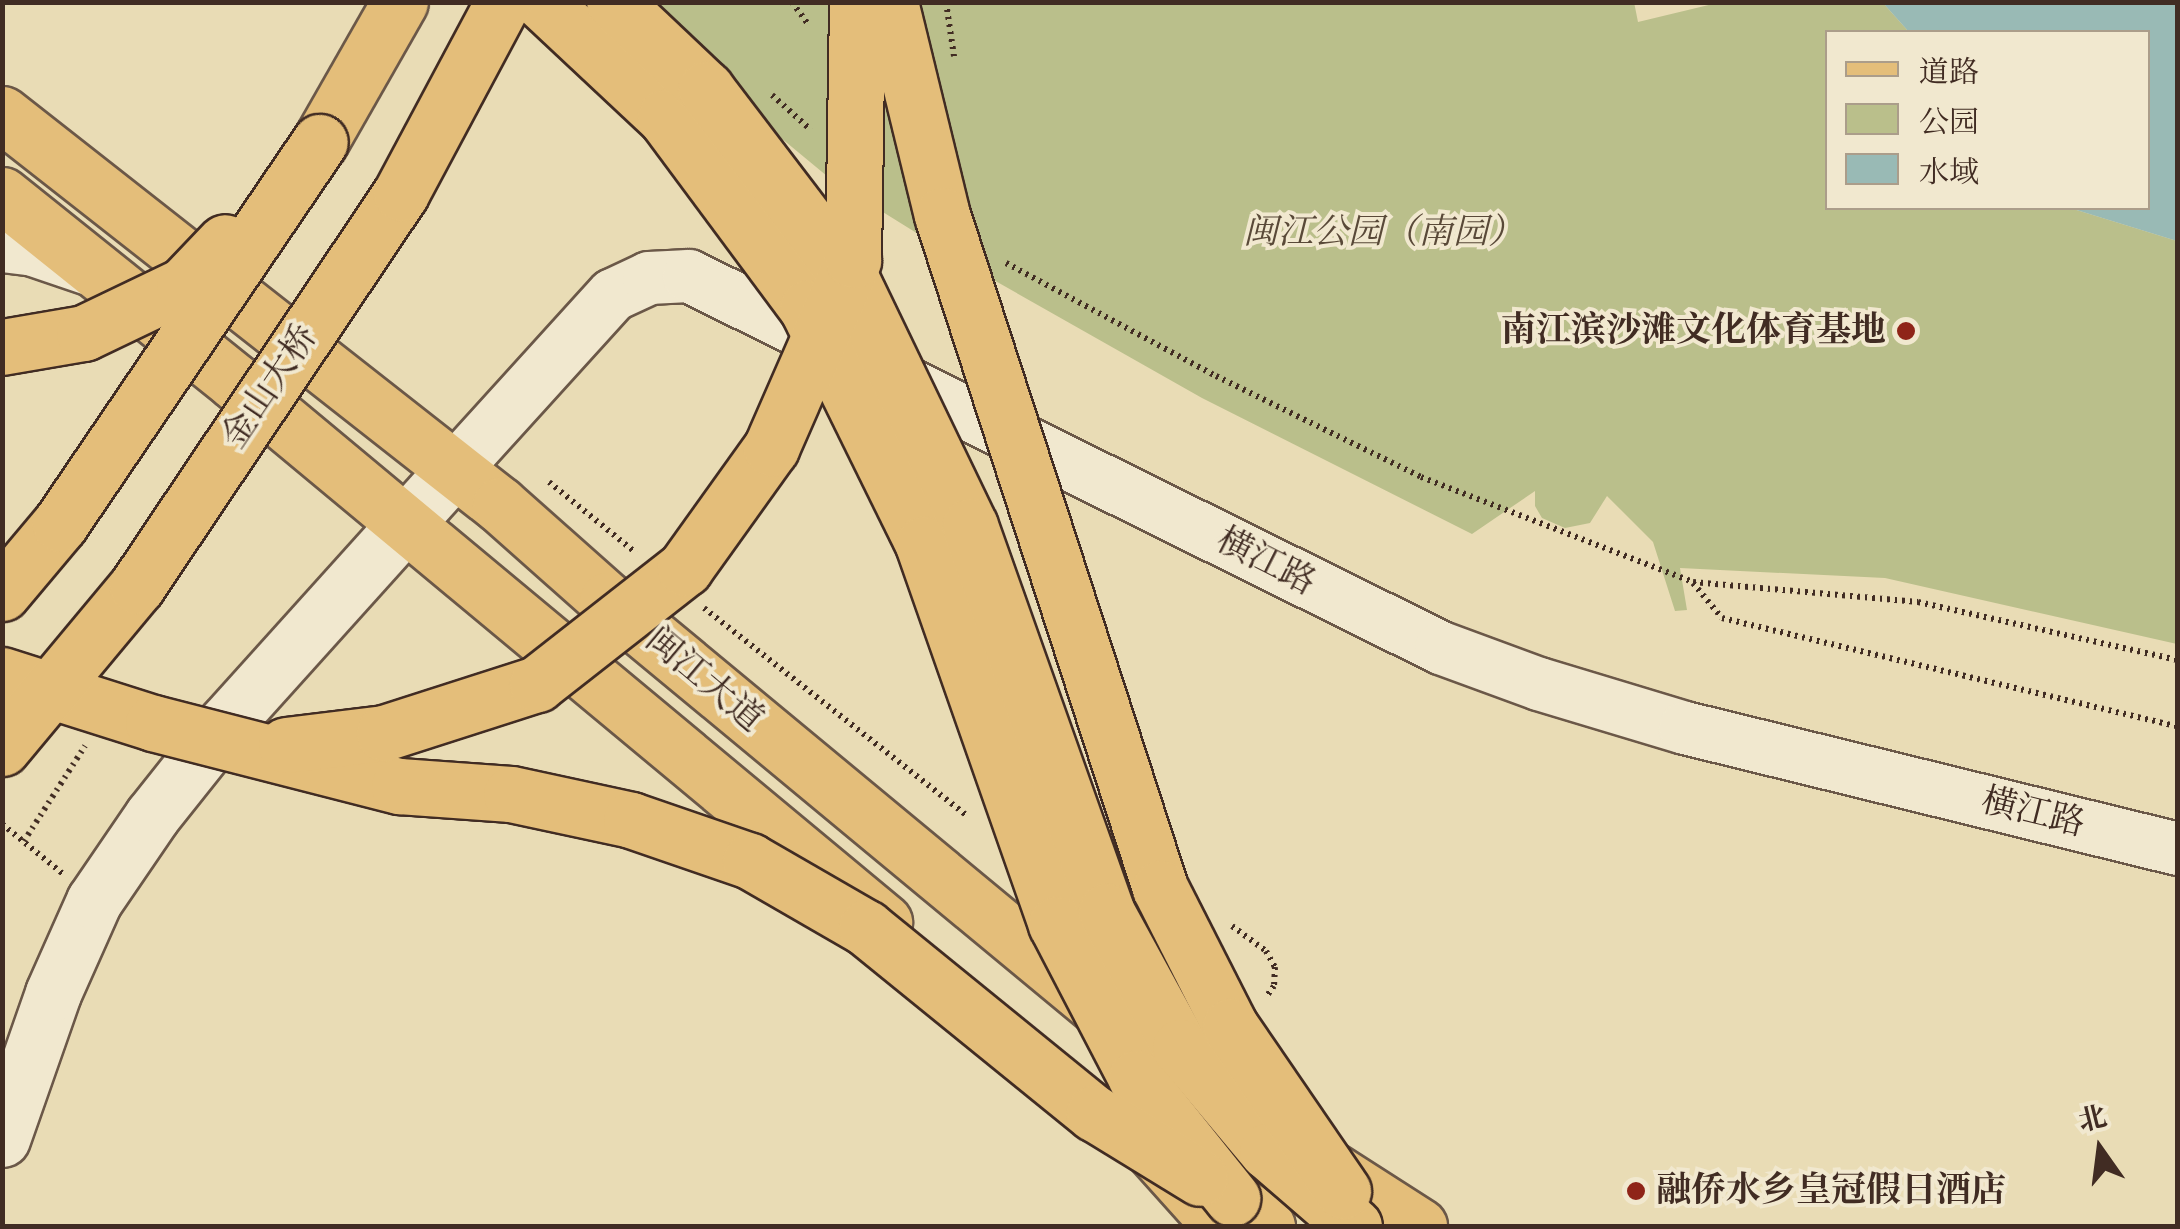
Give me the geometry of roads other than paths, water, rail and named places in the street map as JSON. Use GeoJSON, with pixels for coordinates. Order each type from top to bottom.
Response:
{"type":"FeatureCollection","features":[{"type":"Feature","properties":{"kind":"main road"},"geometry":{"type":"LineString","coordinates":[[2,593],[60,524],[320,142],[400,2]]}},
{"type":"Feature","properties":{"kind":"main road","name":"金山大桥"},"geometry":{"type":"LineString","coordinates":[[2,748],[137,586],[379,226],[503,2]]}},
{"type":"Feature","properties":{"kind":"main road"},"geometry":{"type":"LineString","coordinates":[[542,2],[665,117],[808,308],[924,544],[1056,924],[1136,1078],[1240,1217]]}},
{"type":"Feature","properties":{"kind":"main road"},"geometry":{"type":"LineString","coordinates":[[614,2],[706,89],[851,279],[970,526],[1106,911],[1180,1047],[1267,1151],[1354,1226]]}},
{"type":"Feature","properties":{"kind":"main road"},"geometry":{"type":"LineString","coordinates":[[258,748],[384,734],[537,684],[686,568],[772,448],[853,260],[857,2]]}},
{"type":"Feature","properties":{"kind":"main road"},"geometry":{"type":"LineString","coordinates":[[890,2],[942,215],[1160,888],[1230,1026],[1367,1226]]}},
{"type":"Feature","properties":{"kind":"main road","name":"闽江大道"},"geometry":{"type":"LineString","coordinates":[[2,114],[454,469],[1163,1061],[1419,1226]]}},
{"type":"Feature","properties":{"kind":"main road"},"geometry":{"type":"LineString","coordinates":[[2,347],[84,333],[184,285],[320,142]]}},
{"type":"Feature","properties":{"kind":"main road","name":"闽江大道"},"geometry":{"type":"LineString","coordinates":[[2,195],[234,380],[404,525],[1121,1114],[1240,1217]]}},
{"type":"Feature","properties":{"kind":"main road"},"geometry":{"type":"LineString","coordinates":[[2,244],[33,248],[89,267]]}},
{"type":"Feature","properties":{"kind":"main road"},"geometry":{"type":"LineString","coordinates":[[2,1138],[53,993],[94,900],[152,816],[226,722],[454,469]]}},
{"type":"Feature","properties":{"kind":"main road"},"geometry":{"type":"LineString","coordinates":[[2,675],[153,723],[399,786],[511,794],[631,820],[750,861],[866,928],[1094,1113],[1240,1217]]}},
{"type":"Feature","properties":{"kind":"street","name":"横江路"},"geometry":{"type":"LineString","coordinates":[[454,469],[613,295],[649,278],[690,276],[1441,648],[1539,684],[1685,728],[2178,849]]}},
{"type":"Feature","properties":{"kind":"water"},"geometry":{"type":"Polygon","coordinates":[[[1883,3],[2177,3],[2177,241],[2076,210],[2150,210],[2150,30],[1907,30],[1883,3]]]}},
{"type":"Feature","properties":{"kind":"place","name":"南江滨沙滩文化体育基地"},"geometry":{"type":"Point","coordinates":[1906,331]}},
{"type":"Feature","properties":{"kind":"place","name":"融侨水乡皇冠假日酒店"},"geometry":{"type":"Point","coordinates":[1636,1191]}},
{"type":"Feature","properties":{"kind":"park label","name":"闽江公园（南园）"},"geometry":{"type":"Point","coordinates":[1383,233]}}]}
